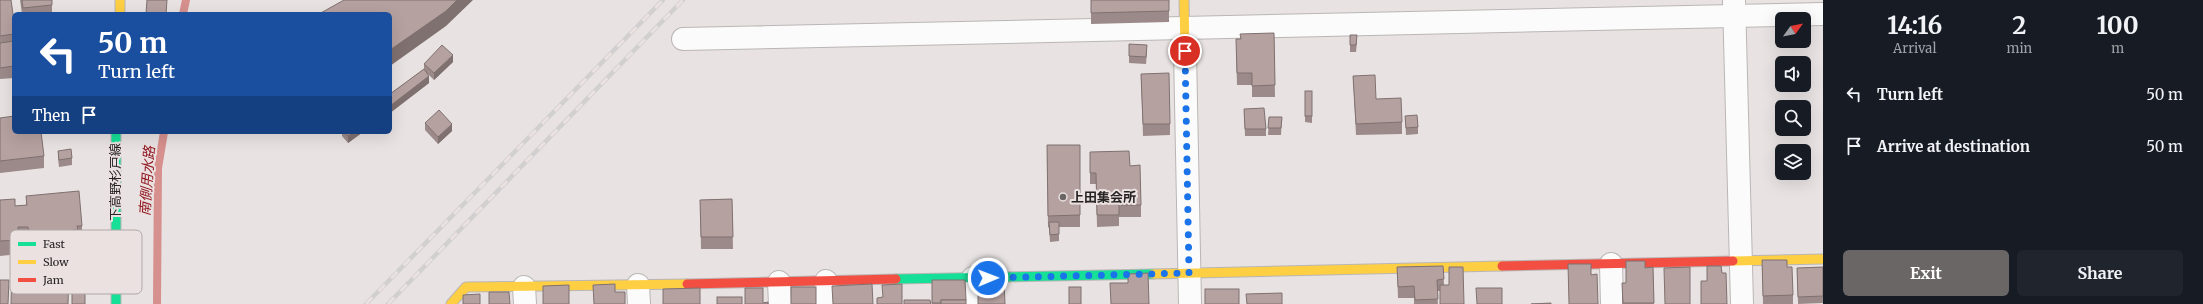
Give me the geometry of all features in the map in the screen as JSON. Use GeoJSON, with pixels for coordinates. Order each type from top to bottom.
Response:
{"type":"FeatureCollection","features":[{"type":"Feature","properties":{"kind":"street"},"geometry":{"type":"LineString","coordinates":[[120,0],[120,12]]}},
{"type":"Feature","properties":{"kind":"street"},"geometry":{"type":"LineString","coordinates":[[1184,0],[1190,304]]}},
{"type":"Feature","properties":{"kind":"street"},"geometry":{"type":"LineString","coordinates":[[1734,8],[1742,304]]}},
{"type":"Feature","properties":{"kind":"street"},"geometry":{"type":"LineString","coordinates":[[684,39],[1185,28],[1734,8],[1823,14]]}},
{"type":"Feature","properties":{"kind":"street","name":"下高野杉戸線"},"geometry":{"type":"LineString","coordinates":[[116,134],[116,230]]}},
{"type":"Feature","properties":{"kind":"street"},"geometry":{"type":"LineString","coordinates":[[451,304],[466,287],[525,295],[639,295],[779,282],[1823,259]]}},
{"type":"Feature","properties":{"kind":"street"},"geometry":{"type":"LineString","coordinates":[[1612,264],[1612,304]]}},
{"type":"Feature","properties":{"kind":"street"},"geometry":{"type":"LineString","coordinates":[[973,278],[973,304]]}},
{"type":"Feature","properties":{"kind":"street"},"geometry":{"type":"LineString","coordinates":[[826,281],[827,304]]}},
{"type":"Feature","properties":{"kind":"street"},"geometry":{"type":"LineString","coordinates":[[779,282],[780,304]]}},
{"type":"Feature","properties":{"kind":"building"},"geometry":{"type":"Polygon","coordinates":[[[0,0],[11,0],[13,12],[12,34],[0,36],[0,0]]]}},
{"type":"Feature","properties":{"kind":"building"},"geometry":{"type":"Polygon","coordinates":[[[22,0],[52,0],[52,5],[23,8],[22,0]]]}},
{"type":"Feature","properties":{"kind":"building"},"geometry":{"type":"Polygon","coordinates":[[[147,0],[167,0],[166,12],[146,12],[147,0]]]}},
{"type":"Feature","properties":{"kind":"building"},"geometry":{"type":"Polygon","coordinates":[[[344,0],[457,0],[446,11],[392,49],[392,12],[323,12],[344,0]]]}},
{"type":"Feature","properties":{"kind":"building"},"geometry":{"type":"Polygon","coordinates":[[[1091,0],[1169,0],[1169,11],[1091,13],[1091,0]]]}},
{"type":"Feature","properties":{"kind":"building"},"geometry":{"type":"Polygon","coordinates":[[[1274,33],[1275,85],[1252,86],[1252,73],[1237,73],[1236,39],[1241,39],[1240,34],[1274,33]]]}},
{"type":"Feature","properties":{"kind":"building"},"geometry":{"type":"Polygon","coordinates":[[[1350,35],[1357,35],[1356,45],[1350,45],[1350,35]]]}},
{"type":"Feature","properties":{"kind":"building"},"geometry":{"type":"Polygon","coordinates":[[[12,41],[12,66],[0,68],[0,43],[12,41]]]}},
{"type":"Feature","properties":{"kind":"building"},"geometry":{"type":"Polygon","coordinates":[[[1129,44],[1147,45],[1146,57],[1129,56],[1129,44]]]}},
{"type":"Feature","properties":{"kind":"building"},"geometry":{"type":"Polygon","coordinates":[[[442,45],[453,55],[434,73],[424,64],[442,45]]]}},
{"type":"Feature","properties":{"kind":"building"},"geometry":{"type":"Polygon","coordinates":[[[424,69],[429,76],[392,104],[392,93],[424,69]]]}},
{"type":"Feature","properties":{"kind":"building"},"geometry":{"type":"Polygon","coordinates":[[[1169,73],[1170,124],[1143,124],[1141,74],[1169,73]]]}},
{"type":"Feature","properties":{"kind":"building"},"geometry":{"type":"Polygon","coordinates":[[[1375,75],[1376,99],[1401,98],[1402,122],[1356,124],[1353,76],[1375,75]]]}},
{"type":"Feature","properties":{"kind":"building"},"geometry":{"type":"Polygon","coordinates":[[[1305,91],[1312,91],[1312,116],[1305,116],[1305,91]]]}},
{"type":"Feature","properties":{"kind":"building"},"geometry":{"type":"Polygon","coordinates":[[[1264,108],[1266,129],[1245,129],[1244,109],[1264,108]]]}},
{"type":"Feature","properties":{"kind":"building"},"geometry":{"type":"Polygon","coordinates":[[[439,110],[452,124],[438,137],[425,123],[439,110]]]}},
{"type":"Feature","properties":{"kind":"building"},"geometry":{"type":"Polygon","coordinates":[[[1417,115],[1418,127],[1406,128],[1405,116],[1417,115]]]}},
{"type":"Feature","properties":{"kind":"building"},"geometry":{"type":"Polygon","coordinates":[[[12,116],[12,134],[41,134],[44,156],[0,161],[0,118],[12,116]]]}},
{"type":"Feature","properties":{"kind":"building"},"geometry":{"type":"Polygon","coordinates":[[[1269,117],[1282,117],[1281,128],[1268,128],[1269,117]]]}},
{"type":"Feature","properties":{"kind":"building"},"geometry":{"type":"Polygon","coordinates":[[[1047,145],[1080,145],[1080,215],[1048,216],[1047,145]]]}},
{"type":"Feature","properties":{"kind":"building"},"geometry":{"type":"Polygon","coordinates":[[[71,149],[72,158],[59,160],[58,151],[71,149]]]}},
{"type":"Feature","properties":{"kind":"building"},"geometry":{"type":"Polygon","coordinates":[[[1129,151],[1130,166],[1140,165],[1141,205],[1119,205],[1119,215],[1097,215],[1096,173],[1090,173],[1090,152],[1129,151]]]}},
{"type":"Feature","properties":{"kind":"building"},"geometry":{"type":"Polygon","coordinates":[[[79,191],[82,226],[77,226],[78,230],[28,230],[28,227],[18,227],[18,230],[10,230],[10,240],[0,241],[0,200],[15,199],[15,206],[27,205],[26,196],[79,191]]]}},
{"type":"Feature","properties":{"kind":"building"},"geometry":{"type":"Polygon","coordinates":[[[732,199],[733,237],[701,237],[700,200],[732,199]]]}},
{"type":"Feature","properties":{"kind":"building"},"geometry":{"type":"Polygon","coordinates":[[[1049,222],[1059,222],[1059,234],[1050,235],[1049,222]]]}},
{"type":"Feature","properties":{"kind":"building"},"geometry":{"type":"Polygon","coordinates":[[[1762,260],[1787,260],[1787,267],[1792,267],[1793,295],[1763,296],[1762,260]]]}},
{"type":"Feature","properties":{"kind":"building"},"geometry":{"type":"Polygon","coordinates":[[[1626,261],[1645,261],[1645,268],[1653,267],[1654,303],[1623,303],[1622,283],[1626,283],[1626,261]]]}},
{"type":"Feature","properties":{"kind":"building"},"geometry":{"type":"Polygon","coordinates":[[[1568,264],[1591,264],[1591,275],[1597,274],[1598,304],[1569,304],[1568,264]]]}},
{"type":"Feature","properties":{"kind":"building"},"geometry":{"type":"Polygon","coordinates":[[[1443,266],[1444,279],[1437,280],[1438,299],[1415,300],[1414,286],[1398,287],[1397,267],[1443,266]]]}},
{"type":"Feature","properties":{"kind":"building"},"geometry":{"type":"Polygon","coordinates":[[[1707,266],[1721,266],[1722,273],[1726,273],[1727,304],[1701,304],[1701,281],[1707,281],[1707,266]]]}},
{"type":"Feature","properties":{"kind":"building"},"geometry":{"type":"Polygon","coordinates":[[[1449,267],[1463,267],[1464,304],[1440,304],[1440,285],[1449,285],[1449,267]]]}},
{"type":"Feature","properties":{"kind":"building"},"geometry":{"type":"Polygon","coordinates":[[[1690,267],[1690,304],[1665,304],[1664,268],[1690,267]]]}},
{"type":"Feature","properties":{"kind":"building"},"geometry":{"type":"Polygon","coordinates":[[[1823,267],[1823,296],[1798,297],[1797,268],[1823,267]]]}},
{"type":"Feature","properties":{"kind":"building"},"geometry":{"type":"Polygon","coordinates":[[[1148,273],[1149,304],[1111,304],[1110,283],[1128,283],[1128,274],[1148,273]]]}},
{"type":"Feature","properties":{"kind":"building"},"geometry":{"type":"Polygon","coordinates":[[[0,280],[9,280],[8,304],[0,304],[0,280]]]}},
{"type":"Feature","properties":{"kind":"building"},"geometry":{"type":"Polygon","coordinates":[[[932,280],[965,280],[966,300],[941,300],[941,303],[932,303],[932,280]]]}},
{"type":"Feature","properties":{"kind":"building"},"geometry":{"type":"Polygon","coordinates":[[[1004,281],[1005,304],[978,304],[978,292],[982,292],[982,282],[1004,281]]]}},
{"type":"Feature","properties":{"kind":"building"},"geometry":{"type":"Polygon","coordinates":[[[615,284],[615,292],[625,292],[625,304],[594,304],[593,285],[615,284]]]}},
{"type":"Feature","properties":{"kind":"building"},"geometry":{"type":"Polygon","coordinates":[[[872,284],[873,304],[833,304],[832,286],[872,284]]]}},
{"type":"Feature","properties":{"kind":"building"},"geometry":{"type":"Polygon","coordinates":[[[902,284],[902,304],[877,304],[877,298],[883,297],[882,285],[902,284]]]}},
{"type":"Feature","properties":{"kind":"building"},"geometry":{"type":"Polygon","coordinates":[[[569,285],[569,304],[543,304],[543,286],[569,285]]]}},
{"type":"Feature","properties":{"kind":"building"},"geometry":{"type":"Polygon","coordinates":[[[791,287],[816,287],[816,304],[791,304],[791,287]]]}},
{"type":"Feature","properties":{"kind":"building"},"geometry":{"type":"Polygon","coordinates":[[[1069,287],[1081,287],[1081,304],[1069,304],[1069,287]]]}},
{"type":"Feature","properties":{"kind":"building"},"geometry":{"type":"Polygon","coordinates":[[[700,288],[700,304],[663,304],[663,289],[700,288]]]}},
{"type":"Feature","properties":{"kind":"building"},"geometry":{"type":"Polygon","coordinates":[[[745,288],[763,288],[763,303],[768,302],[768,304],[745,304],[745,288]]]}},
{"type":"Feature","properties":{"kind":"building"},"geometry":{"type":"Polygon","coordinates":[[[1476,288],[1502,288],[1502,304],[1477,304],[1476,288]]]}},
{"type":"Feature","properties":{"kind":"building"},"geometry":{"type":"Polygon","coordinates":[[[1205,289],[1239,289],[1239,304],[1205,304],[1205,289]]]}},
{"type":"Feature","properties":{"kind":"building"},"geometry":{"type":"Polygon","coordinates":[[[489,292],[509,292],[510,304],[489,304],[489,292]]]}},
{"type":"Feature","properties":{"kind":"building"},"geometry":{"type":"Polygon","coordinates":[[[1282,293],[1282,304],[1247,304],[1246,294],[1282,293]]]}},
{"type":"Feature","properties":{"kind":"building"},"geometry":{"type":"Polygon","coordinates":[[[11,294],[68,294],[68,304],[11,304],[11,294]]]}},
{"type":"Feature","properties":{"kind":"building"},"geometry":{"type":"Polygon","coordinates":[[[72,294],[85,294],[85,304],[72,304],[72,294]]]}},
{"type":"Feature","properties":{"kind":"building"},"geometry":{"type":"Polygon","coordinates":[[[480,294],[480,304],[463,304],[463,295],[480,294]]]}},
{"type":"Feature","properties":{"kind":"building"},"geometry":{"type":"Polygon","coordinates":[[[717,297],[742,297],[742,304],[717,304],[717,297]]]}},
{"type":"Feature","properties":{"kind":"building"},"geometry":{"type":"Polygon","coordinates":[[[904,300],[930,300],[931,304],[904,304],[904,300]]]}},
{"type":"Feature","properties":{"kind":"building"},"geometry":{"type":"Polygon","coordinates":[[[941,300],[966,300],[966,304],[941,304],[941,300]]]}},
{"type":"Feature","properties":{"kind":"waterway","name":"南側用水路"},"geometry":{"type":"LineString","coordinates":[[183,12],[186,0]]}},
{"type":"Feature","properties":{"kind":"waterway","name":"南側用水路"},"geometry":{"type":"LineString","coordinates":[[157,304],[158,168],[164,134]]}},
{"type":"Feature","properties":{"kind":"railway"},"geometry":{"type":"LineString","coordinates":[[366,304],[663,0]]}},
{"type":"Feature","properties":{"kind":"railway"},"geometry":{"type":"LineString","coordinates":[[388,304],[683,0]]}},
{"type":"Feature","properties":{"kind":"traffic: fast"},"geometry":{"type":"LineString","coordinates":[[116,134],[116,230]]}},
{"type":"Feature","properties":{"kind":"traffic: fast"},"geometry":{"type":"LineString","coordinates":[[896,279],[1153,274]]}},
{"type":"Feature","properties":{"kind":"traffic: fast"},"geometry":{"type":"LineString","coordinates":[[116,294],[116,304]]}},
{"type":"Feature","properties":{"kind":"traffic: slow"},"geometry":{"type":"LineString","coordinates":[[120,0],[120,12]]}},
{"type":"Feature","properties":{"kind":"traffic: slow"},"geometry":{"type":"LineString","coordinates":[[1184,0],[1185,51]]}},
{"type":"Feature","properties":{"kind":"traffic: slow"},"geometry":{"type":"LineString","coordinates":[[1733,261],[1823,259]]}},
{"type":"Feature","properties":{"kind":"traffic: slow"},"geometry":{"type":"LineString","coordinates":[[1153,274],[1502,266]]}},
{"type":"Feature","properties":{"kind":"traffic: slow"},"geometry":{"type":"LineString","coordinates":[[451,304],[466,287],[687,284]]}},
{"type":"Feature","properties":{"kind":"traffic: jam"},"geometry":{"type":"LineString","coordinates":[[1502,266],[1733,261]]}},
{"type":"Feature","properties":{"kind":"traffic: jam"},"geometry":{"type":"LineString","coordinates":[[687,284],[896,279]]}},
{"type":"Feature","properties":{"kind":"place","name":"上田集会所"},"geometry":{"type":"Point","coordinates":[1063,197]}},
{"type":"Feature","properties":{"kind":"route"},"geometry":{"type":"LineString","coordinates":[[988,278],[1189,273],[1185,51]]}}]}
